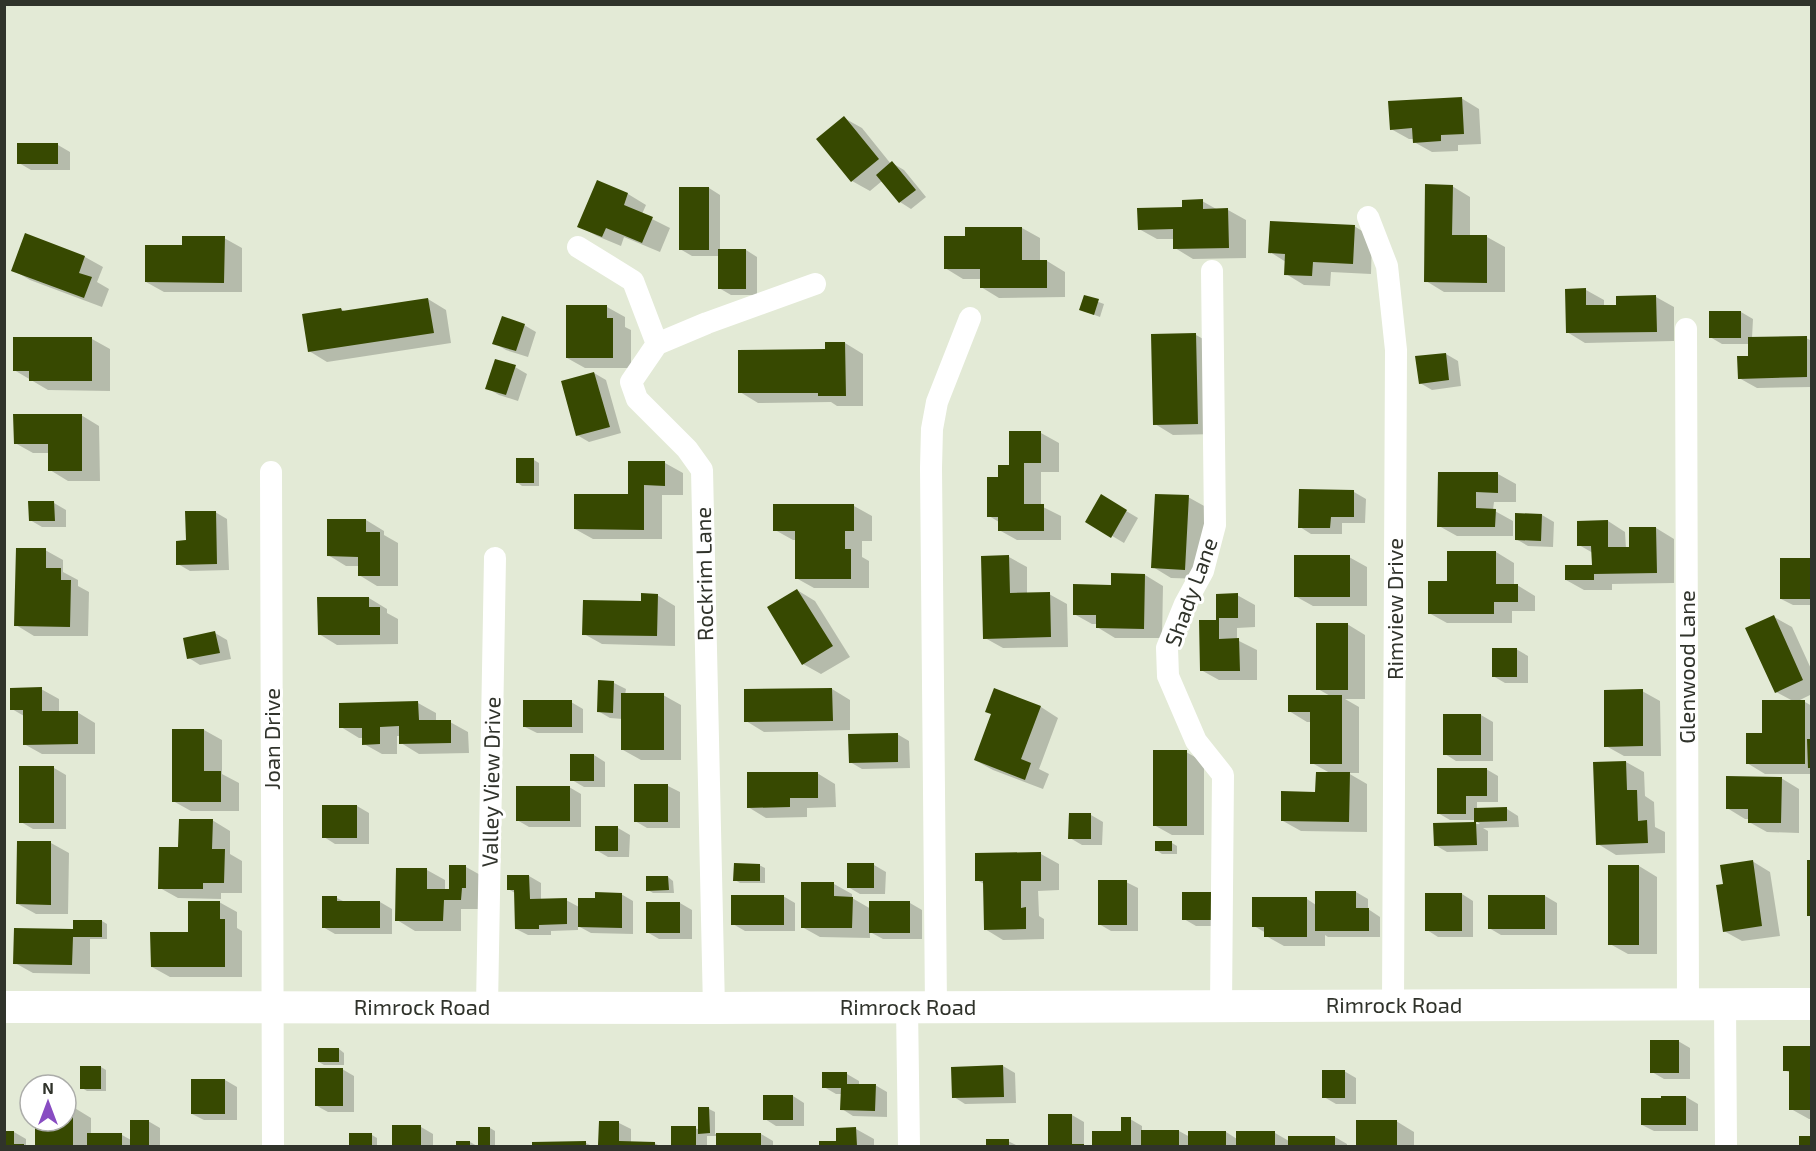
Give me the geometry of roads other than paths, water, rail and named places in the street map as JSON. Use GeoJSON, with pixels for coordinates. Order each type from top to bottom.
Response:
{"type":"FeatureCollection","features":[{"type":"Feature","properties":{"kind":"main road","name":"Rimrock Road"},"geometry":{"type":"LineString","coordinates":[[4,1007],[714,1008],[1812,1004]]}},
{"type":"Feature","properties":{"kind":"street","name":"Rimview Drive"},"geometry":{"type":"LineString","coordinates":[[1368,217],[1387,266],[1396,350],[1393,1005]]}},
{"type":"Feature","properties":{"kind":"street"},"geometry":{"type":"LineString","coordinates":[[578,247],[633,281],[657,344],[707,323],[815,284]]}},
{"type":"Feature","properties":{"kind":"street","name":"Shady Lane"},"geometry":{"type":"LineString","coordinates":[[1212,271],[1215,525],[1203,571],[1185,604],[1167,648],[1167,657],[1168,676],[1196,741],[1222,775],[1221,1006]]}},
{"type":"Feature","properties":{"kind":"street"},"geometry":{"type":"LineString","coordinates":[[909,1146],[922,1007],[932,429],[937,402],[970,318]]}},
{"type":"Feature","properties":{"kind":"street","name":"Glenwood Lane"},"geometry":{"type":"LineString","coordinates":[[1686,329],[1688,1004]]}},
{"type":"Feature","properties":{"kind":"street","name":"Rockrim Lane"},"geometry":{"type":"LineString","coordinates":[[657,344],[631,382],[637,399],[687,449],[702,470],[714,1008]]}},
{"type":"Feature","properties":{"kind":"street","name":"Joan Drive"},"geometry":{"type":"LineString","coordinates":[[271,472],[273,1146]]}},
{"type":"Feature","properties":{"kind":"street","name":"Valley View Drive"},"geometry":{"type":"LineString","coordinates":[[487,1006],[495,558]]}},
{"type":"Feature","properties":{"kind":"street"},"geometry":{"type":"LineString","coordinates":[[1725,1004],[1726,1146]]}}]}
